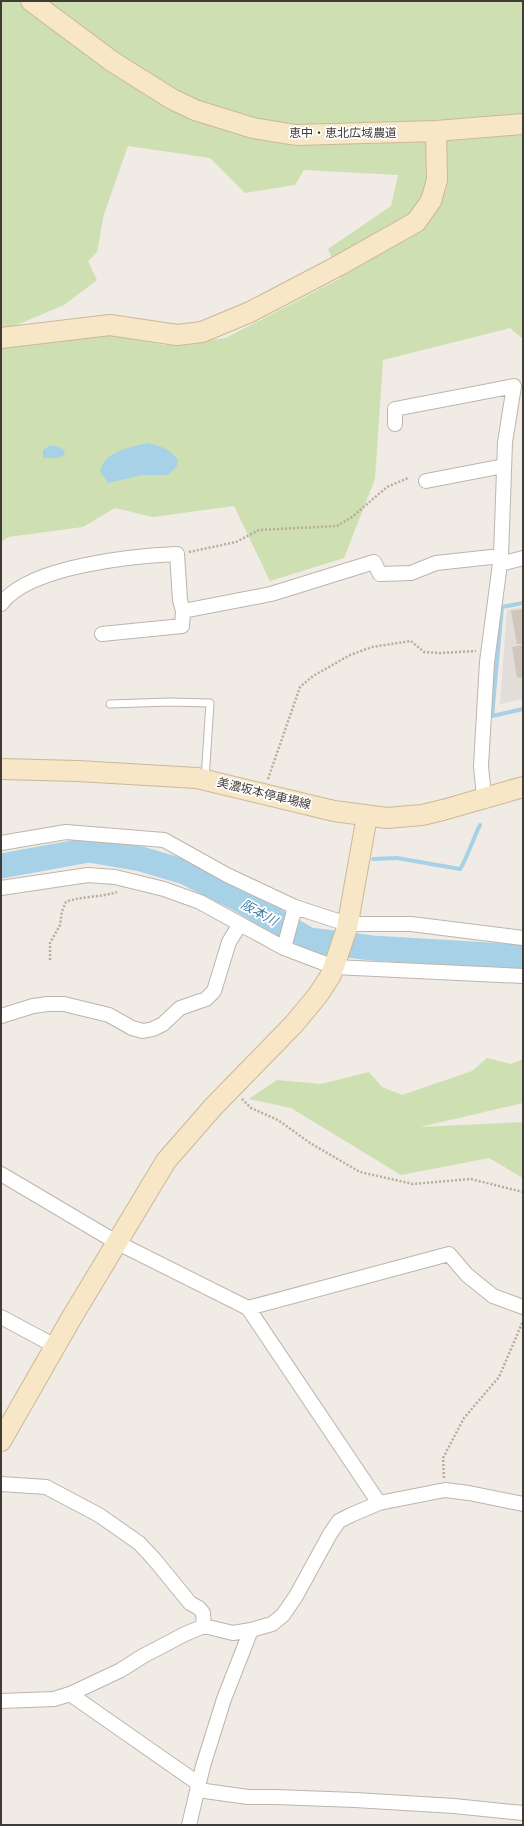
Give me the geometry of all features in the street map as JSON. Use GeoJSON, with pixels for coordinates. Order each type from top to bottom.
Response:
{"type":"FeatureCollection","features":[{"type":"Feature","properties":{"kind":"street","name":"恵中・恵北広域農道"},"geometry":{"type":"LineString","coordinates":[[31,1],[113,62],[172,99],[203,112],[253,128],[296,135],[436,131],[523,124]]}},
{"type":"Feature","properties":{"kind":"street"},"geometry":{"type":"LineString","coordinates":[[1,338],[110,325],[177,335],[202,332],[250,312],[338,266],[416,222],[431,201],[437,180],[436,131]]}},
{"type":"Feature","properties":{"kind":"street"},"geometry":{"type":"LineString","coordinates":[[395,424],[395,409],[514,386],[505,442],[500,560],[488,652],[481,766],[484,797]]}},
{"type":"Feature","properties":{"kind":"street"},"geometry":{"type":"LineString","coordinates":[[426,481],[504,466]]}},
{"type":"Feature","properties":{"kind":"street"},"geometry":{"type":"LineString","coordinates":[[1,604],[6,598],[38,579],[67,570],[149,555],[177,554],[182,626],[102,634]]}},
{"type":"Feature","properties":{"kind":"street"},"geometry":{"type":"LineString","coordinates":[[182,611],[271,594],[374,562],[380,574],[411,573],[436,563],[523,558]]}},
{"type":"Feature","properties":{"kind":"street","name":"美濃坂本停車場線"},"geometry":{"type":"LineString","coordinates":[[1,769],[158,775],[205,780],[334,811],[387,818],[422,815],[523,787]]}},
{"type":"Feature","properties":{"kind":"street"},"geometry":{"type":"LineString","coordinates":[[1,1441],[116,1242],[166,1161],[186,1136],[294,1024],[318,995],[331,976],[347,926],[367,816]]}},
{"type":"Feature","properties":{"kind":"street"},"geometry":{"type":"LineString","coordinates":[[1,843],[66,832],[164,840],[227,875],[295,907],[347,926],[411,924],[523,938]]}},
{"type":"Feature","properties":{"kind":"street"},"geometry":{"type":"LineString","coordinates":[[1,888],[88,875],[116,877],[164,889],[200,902],[284,948],[335,963],[523,976]]}},
{"type":"Feature","properties":{"kind":"street"},"geometry":{"type":"LineString","coordinates":[[284,948],[295,907]]}},
{"type":"Feature","properties":{"kind":"street"},"geometry":{"type":"LineString","coordinates":[[1,1016],[34,1006],[64,1004],[109,1015],[132,1028],[143,1031],[153,1029],[162,1024],[180,1008],[206,999],[214,991],[229,942],[240,924]]}},
{"type":"Feature","properties":{"kind":"street"},"geometry":{"type":"LineString","coordinates":[[1,1174],[116,1242],[248,1308],[379,1503]]}},
{"type":"Feature","properties":{"kind":"street"},"geometry":{"type":"LineString","coordinates":[[248,1308],[449,1254],[467,1275],[493,1296],[523,1307]]}},
{"type":"Feature","properties":{"kind":"street"},"geometry":{"type":"LineString","coordinates":[[1,1317],[55,1346]]}},
{"type":"Feature","properties":{"kind":"street"},"geometry":{"type":"LineString","coordinates":[[1,1484],[46,1487],[99,1515],[139,1543],[190,1603],[199,1608],[203,1613],[204,1626]]}},
{"type":"Feature","properties":{"kind":"street"},"geometry":{"type":"LineString","coordinates":[[1,1701],[54,1699],[70,1694],[121,1670],[143,1656],[184,1634],[204,1626],[233,1633],[272,1624],[283,1615],[296,1596],[330,1534],[339,1521],[379,1503],[444,1490],[469,1493],[523,1504]]}},
{"type":"Feature","properties":{"kind":"street"},"geometry":{"type":"LineString","coordinates":[[189,1825],[203,1766],[224,1699],[251,1630]]}},
{"type":"Feature","properties":{"kind":"street"},"geometry":{"type":"LineString","coordinates":[[70,1694],[199,1787],[248,1797],[275,1796],[355,1800],[454,1806],[523,1813]]}},
{"type":"Feature","properties":{"kind":"lane"},"geometry":{"type":"LineString","coordinates":[[110,704],[169,702],[210,703],[205,780]]}},
{"type":"Feature","properties":{"kind":"path"},"geometry":{"type":"LineString","coordinates":[[177,554],[236,542],[259,530],[336,526],[352,517],[387,487],[408,478]]}},
{"type":"Feature","properties":{"kind":"path"},"geometry":{"type":"LineString","coordinates":[[264,793],[300,687],[328,666],[350,655],[372,647],[411,641],[424,652],[488,652]]}},
{"type":"Feature","properties":{"kind":"path"},"geometry":{"type":"LineString","coordinates":[[50,960],[50,943],[60,925],[62,911],[66,902],[75,899],[106,896],[122,891]]}},
{"type":"Feature","properties":{"kind":"path"},"geometry":{"type":"LineString","coordinates":[[231,1088],[251,1108],[278,1120],[310,1144],[360,1172],[413,1184],[471,1179],[523,1192]]}},
{"type":"Feature","properties":{"kind":"path"},"geometry":{"type":"LineString","coordinates":[[444,1490],[443,1458],[464,1418],[499,1377],[523,1321]]}},
{"type":"Feature","properties":{"kind":"shaded area"},"geometry":{"type":"Polygon","coordinates":[[[523,607],[523,699],[500,704],[507,610],[523,607]]]}},
{"type":"Feature","properties":{"kind":"green space"},"geometry":{"type":"Polygon","coordinates":[[[1,1],[523,1],[523,339],[510,328],[383,360],[375,479],[344,558],[270,581],[234,506],[153,517],[115,508],[83,527],[8,537],[1,542],[1,348],[109,334],[164,345],[226,338],[341,278],[328,249],[391,206],[398,175],[304,170],[295,185],[245,193],[210,158],[128,146],[104,214],[97,252],[88,261],[97,280],[64,305],[7,329],[1,329],[1,1]]]}},
{"type":"Feature","properties":{"kind":"green space"},"geometry":{"type":"Polygon","coordinates":[[[487,1058],[511,1064],[523,1059],[523,1103],[420,1127],[523,1122],[523,1178],[489,1158],[401,1175],[291,1108],[249,1099],[277,1080],[321,1084],[369,1072],[382,1087],[402,1095],[472,1071],[487,1058]]]}},
{"type":"Feature","properties":{"kind":"water"},"geometry":{"type":"Polygon","coordinates":[[[148,443],[161,447],[172,453],[178,460],[177,466],[168,475],[142,475],[108,483],[100,471],[107,458],[119,451],[148,443]]]}},
{"type":"Feature","properties":{"kind":"water"},"geometry":{"type":"Polygon","coordinates":[[[49,446],[57,446],[64,450],[65,455],[57,458],[43,458],[43,450],[49,446]]]}},
{"type":"Feature","properties":{"kind":"building"},"geometry":{"type":"Polygon","coordinates":[[[523,609],[523,644],[517,644],[511,611],[523,609]]]}},
{"type":"Feature","properties":{"kind":"building"},"geometry":{"type":"Polygon","coordinates":[[[523,645],[523,677],[517,678],[512,647],[523,645]]]}},
{"type":"Feature","properties":{"kind":"waterway"},"geometry":{"type":"LineString","coordinates":[[523,603],[502,607],[492,716],[523,709]]}},
{"type":"Feature","properties":{"kind":"waterway"},"geometry":{"type":"LineString","coordinates":[[373,859],[397,858],[460,869],[480,825]]}},
{"type":"Feature","properties":{"kind":"waterway","name":"阪本川"},"geometry":{"type":"LineString","coordinates":[[1,866],[89,850],[141,859],[185,872],[235,897],[309,940],[372,948],[523,957]]}}]}
